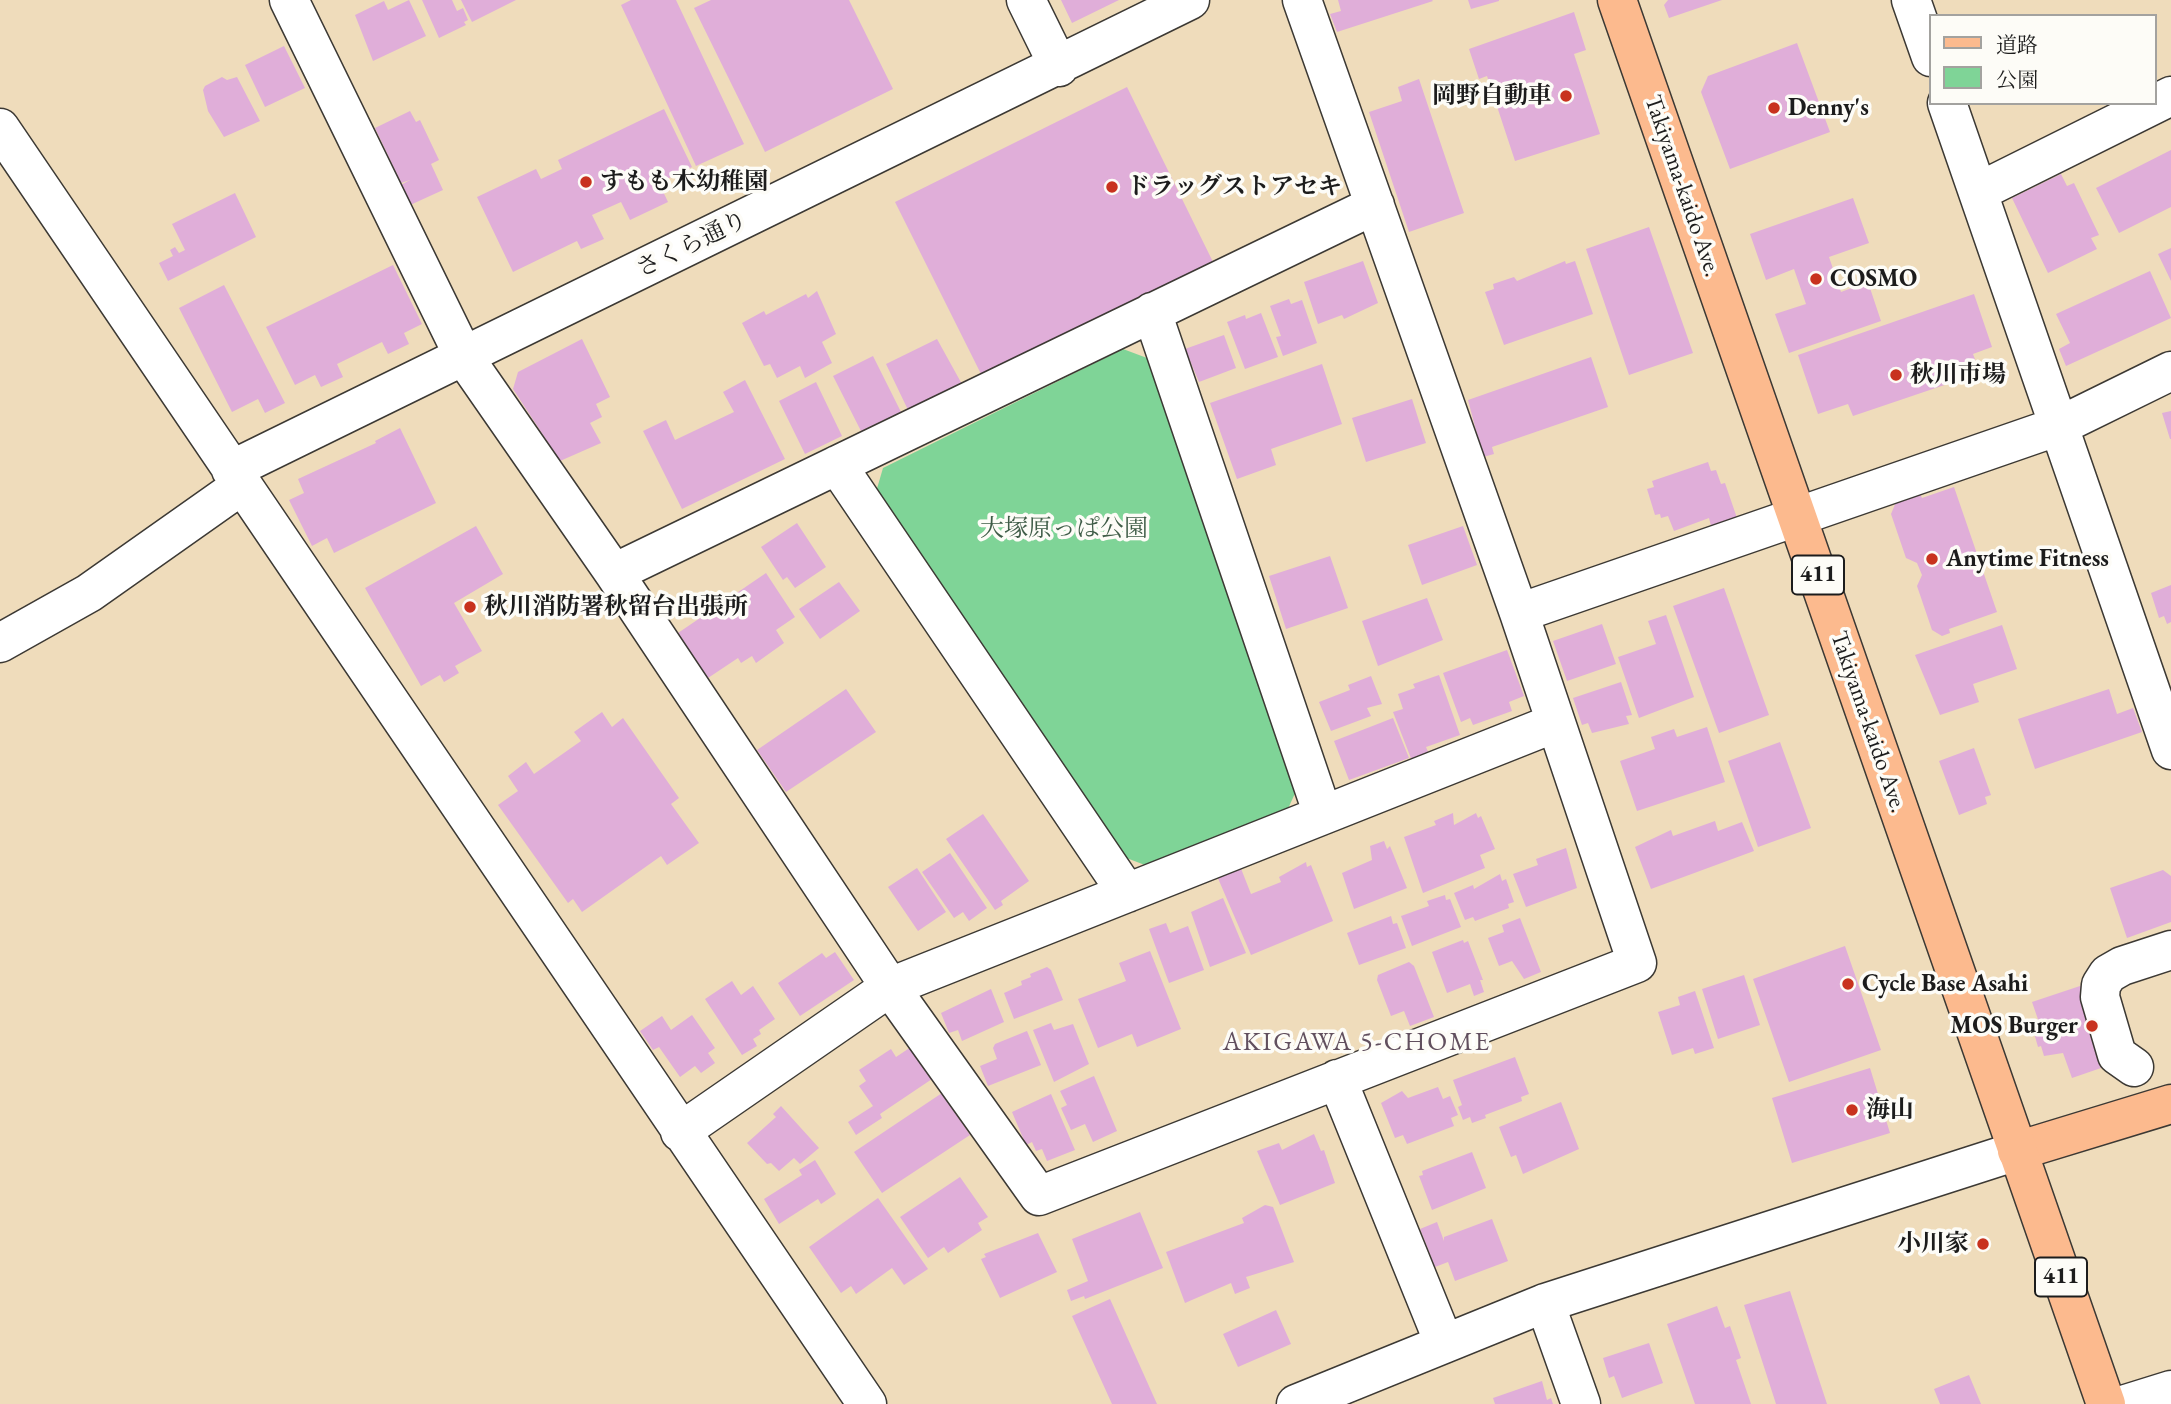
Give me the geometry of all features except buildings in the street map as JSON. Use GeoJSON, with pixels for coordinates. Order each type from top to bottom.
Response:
{"type":"FeatureCollection","features":[{"type":"Feature","properties":{"kind":"main road","name":"Takiyama-kaido Ave."},"geometry":{"type":"LineString","coordinates":[[1617,0],[2106,1404]]}},
{"type":"Feature","properties":{"kind":"main road"},"geometry":{"type":"LineString","coordinates":[[2017,1151],[2171,1104]]}},
{"type":"Feature","properties":{"kind":"street"},"geometry":{"type":"LineString","coordinates":[[289,0],[464,357],[614,573],[890,987],[1039,1196],[1637,963],[1519,613],[1302,0]]}},
{"type":"Feature","properties":{"kind":"street"},"geometry":{"type":"LineString","coordinates":[[1026,0],[1059,66]]}},
{"type":"Feature","properties":{"kind":"street","name":"さくら通り"},"geometry":{"type":"LineString","coordinates":[[0,643],[89,593],[237,477],[464,357],[1190,0]]}},
{"type":"Feature","properties":{"kind":"street"},"geometry":{"type":"LineString","coordinates":[[1911,0],[1930,54]]}},
{"type":"Feature","properties":{"kind":"street"},"geometry":{"type":"LineString","coordinates":[[1948,105],[2171,750]]}},
{"type":"Feature","properties":{"kind":"street"},"geometry":{"type":"LineString","coordinates":[[1978,192],[2153,105]]}},
{"type":"Feature","properties":{"kind":"street"},"geometry":{"type":"LineString","coordinates":[[0,128],[867,1404]]}},
{"type":"Feature","properties":{"kind":"street"},"geometry":{"type":"LineString","coordinates":[[614,573],[1375,205]]}},
{"type":"Feature","properties":{"kind":"street"},"geometry":{"type":"LineString","coordinates":[[1153,312],[1324,815]]}},
{"type":"Feature","properties":{"kind":"street"},"geometry":{"type":"LineString","coordinates":[[1519,613],[2059,426],[2171,371]]}},
{"type":"Feature","properties":{"kind":"street"},"geometry":{"type":"LineString","coordinates":[[837,465],[1127,892]]}},
{"type":"Feature","properties":{"kind":"street"},"geometry":{"type":"LineString","coordinates":[[680,1132],[890,987],[1555,723]]}},
{"type":"Feature","properties":{"kind":"street"},"geometry":{"type":"LineString","coordinates":[[2133,1067],[2117,1055],[2100,997],[2101,985],[2108,974],[2122,966],[2171,950]]}},
{"type":"Feature","properties":{"kind":"street"},"geometry":{"type":"LineString","coordinates":[[1337,1079],[1444,1343]]}},
{"type":"Feature","properties":{"kind":"street"},"geometry":{"type":"LineString","coordinates":[[1296,1404],[1545,1303],[2017,1151]]}},
{"type":"Feature","properties":{"kind":"street"},"geometry":{"type":"LineString","coordinates":[[1545,1303],[1581,1404]]}},
{"type":"Feature","properties":{"kind":"street"},"geometry":{"type":"LineString","coordinates":[[2126,1404],[2171,1390]]}},
{"type":"Feature","properties":{"kind":"green space","name":"大塚原っぱ公園"},"geometry":{"type":"Polygon","coordinates":[[[1123,349],[1147,358],[1297,789],[1286,813],[1150,867],[1124,857],[876,492],[883,468],[1123,349]]]}},
{"type":"Feature","properties":{"kind":"place","name":"岡野自動車"},"geometry":{"type":"Point","coordinates":[1566,96]}},
{"type":"Feature","properties":{"kind":"place","name":"Denny's"},"geometry":{"type":"Point","coordinates":[1774,108]}},
{"type":"Feature","properties":{"kind":"place","name":"すもも木幼稚園"},"geometry":{"type":"Point","coordinates":[586,182]}},
{"type":"Feature","properties":{"kind":"place","name":"ドラッグストアセキ"},"geometry":{"type":"Point","coordinates":[1112,187]}},
{"type":"Feature","properties":{"kind":"place","name":"COSMO"},"geometry":{"type":"Point","coordinates":[1816,279]}},
{"type":"Feature","properties":{"kind":"place","name":"秋川市場"},"geometry":{"type":"Point","coordinates":[1896,375]}},
{"type":"Feature","properties":{"kind":"place","name":"Anytime Fitness"},"geometry":{"type":"Point","coordinates":[1932,559]}},
{"type":"Feature","properties":{"kind":"place","name":"秋川消防署秋留台出張所"},"geometry":{"type":"Point","coordinates":[470,607]}},
{"type":"Feature","properties":{"kind":"place","name":"Cycle Base Asahi"},"geometry":{"type":"Point","coordinates":[1848,984]}},
{"type":"Feature","properties":{"kind":"place","name":"MOS Burger"},"geometry":{"type":"Point","coordinates":[2092,1026]}},
{"type":"Feature","properties":{"kind":"place","name":"海山"},"geometry":{"type":"Point","coordinates":[1852,1110]}},
{"type":"Feature","properties":{"kind":"place","name":"小川家"},"geometry":{"type":"Point","coordinates":[1983,1244]}},
{"type":"Feature","properties":{"kind":"district","name":"AKIGAWA 5-CHOME"},"geometry":{"type":"Point","coordinates":[1357,1043]}}]}
